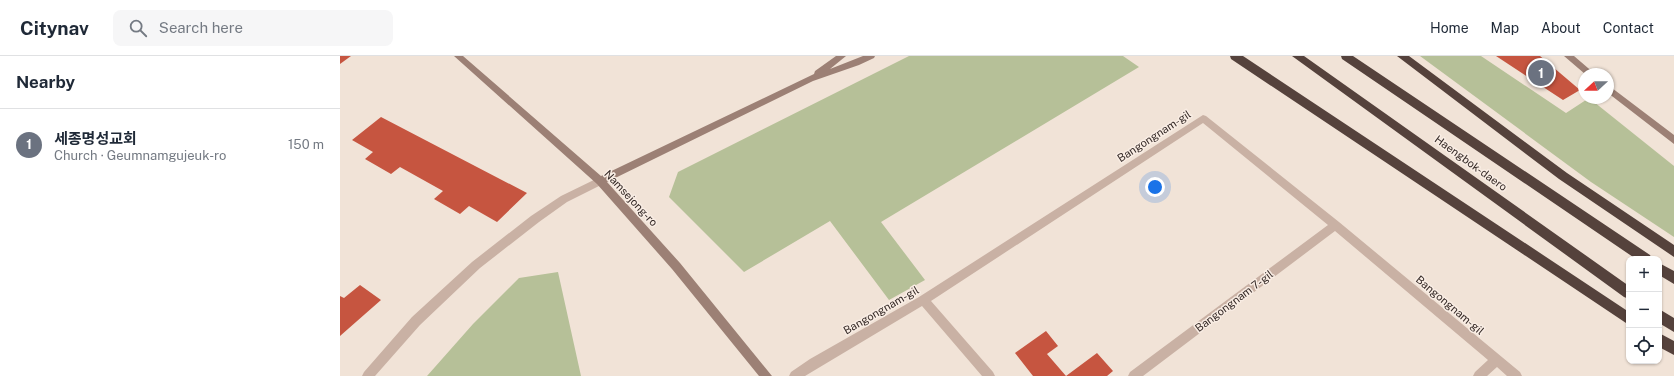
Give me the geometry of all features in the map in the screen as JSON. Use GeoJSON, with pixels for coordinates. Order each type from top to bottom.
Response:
{"type":"FeatureCollection","features":[{"type":"Feature","properties":{"kind":"highway"},"geometry":{"type":"LineString","coordinates":[[1235,56],[1626,317]]}},
{"type":"Feature","properties":{"kind":"highway","name":"Haengbok-daero"},"geometry":{"type":"LineString","coordinates":[[1297,56],[1628,292]]}},
{"type":"Feature","properties":{"kind":"highway","name":"Haengbok-daero"},"geometry":{"type":"LineString","coordinates":[[1346,56],[1642,256]]}},
{"type":"Feature","properties":{"kind":"highway"},"geometry":{"type":"LineString","coordinates":[[1402,56],[1563,176],[1674,252]]}},
{"type":"Feature","properties":{"kind":"highway"},"geometry":{"type":"LineString","coordinates":[[1662,270],[1674,278]]}},
{"type":"Feature","properties":{"kind":"highway"},"geometry":{"type":"LineString","coordinates":[[1662,317],[1674,326]]}},
{"type":"Feature","properties":{"kind":"highway"},"geometry":{"type":"LineString","coordinates":[[1662,341],[1674,349]]}},
{"type":"Feature","properties":{"kind":"street","name":"Namsejong-ro"},"geometry":{"type":"LineString","coordinates":[[458,56],[600,181],[676,266],[766,376]]}},
{"type":"Feature","properties":{"kind":"street"},"geometry":{"type":"LineString","coordinates":[[810,79],[842,56]]}},
{"type":"Feature","properties":{"kind":"street"},"geometry":{"type":"LineString","coordinates":[[368,376],[416,321],[476,265],[535,219],[564,199],[810,79],[856,63],[871,56]]}},
{"type":"Feature","properties":{"kind":"street"},"geometry":{"type":"LineString","coordinates":[[1568,56],[1583,68]]}},
{"type":"Feature","properties":{"kind":"street"},"geometry":{"type":"LineString","coordinates":[[1614,93],[1674,140]]}},
{"type":"Feature","properties":{"kind":"street","name":"Bangongnam-gil"},"geometry":{"type":"LineString","coordinates":[[795,376],[814,363],[923,300],[1203,118],[1335,225],[1516,376]]}},
{"type":"Feature","properties":{"kind":"street","name":"Bangongnam 7-gil"},"geometry":{"type":"LineString","coordinates":[[1134,376],[1335,225]]}},
{"type":"Feature","properties":{"kind":"street"},"geometry":{"type":"LineString","coordinates":[[923,300],[989,376]]}},
{"type":"Feature","properties":{"kind":"street"},"geometry":{"type":"LineString","coordinates":[[1479,376],[1496,360]]}},
{"type":"Feature","properties":{"kind":"green space"},"geometry":{"type":"Polygon","coordinates":[[[909,56],[1123,56],[1139,67],[881,222],[925,280],[889,300],[830,221],[744,272],[669,197],[678,172],[909,56]]]}},
{"type":"Feature","properties":{"kind":"green space"},"geometry":{"type":"Polygon","coordinates":[[[1420,56],[1481,56],[1566,113],[1580,104],[1596,104],[1674,166],[1674,237],[1591,182],[1420,56]]]}},
{"type":"Feature","properties":{"kind":"green space"},"geometry":{"type":"Polygon","coordinates":[[[558,272],[581,376],[427,376],[473,324],[519,278],[558,272]]]}},
{"type":"Feature","properties":{"kind":"building"},"geometry":{"type":"Polygon","coordinates":[[[340,56],[351,56],[340,64],[340,56]]]}},
{"type":"Feature","properties":{"kind":"building"},"geometry":{"type":"Polygon","coordinates":[[[1496,56],[1540,56],[1578,88],[1578,91],[1563,100],[1496,56]]]}},
{"type":"Feature","properties":{"kind":"building"},"geometry":{"type":"Polygon","coordinates":[[[381,117],[527,193],[497,222],[469,206],[460,214],[434,199],[443,191],[400,167],[391,174],[365,159],[373,152],[352,140],[381,117]]]}},
{"type":"Feature","properties":{"kind":"building"},"geometry":{"type":"Polygon","coordinates":[[[360,285],[381,300],[340,336],[340,296],[344,298],[360,285]]]}},
{"type":"Feature","properties":{"kind":"building"},"geometry":{"type":"Polygon","coordinates":[[[1046,331],[1058,346],[1047,354],[1066,376],[1033,376],[1015,353],[1046,331]]]}},
{"type":"Feature","properties":{"kind":"building"},"geometry":{"type":"Polygon","coordinates":[[[1097,353],[1113,371],[1107,376],[1066,376],[1097,353]]]}},
{"type":"Feature","properties":{"kind":"place","name":"세종명성교회"},"geometry":{"type":"Point","coordinates":[1541,73]}}]}
